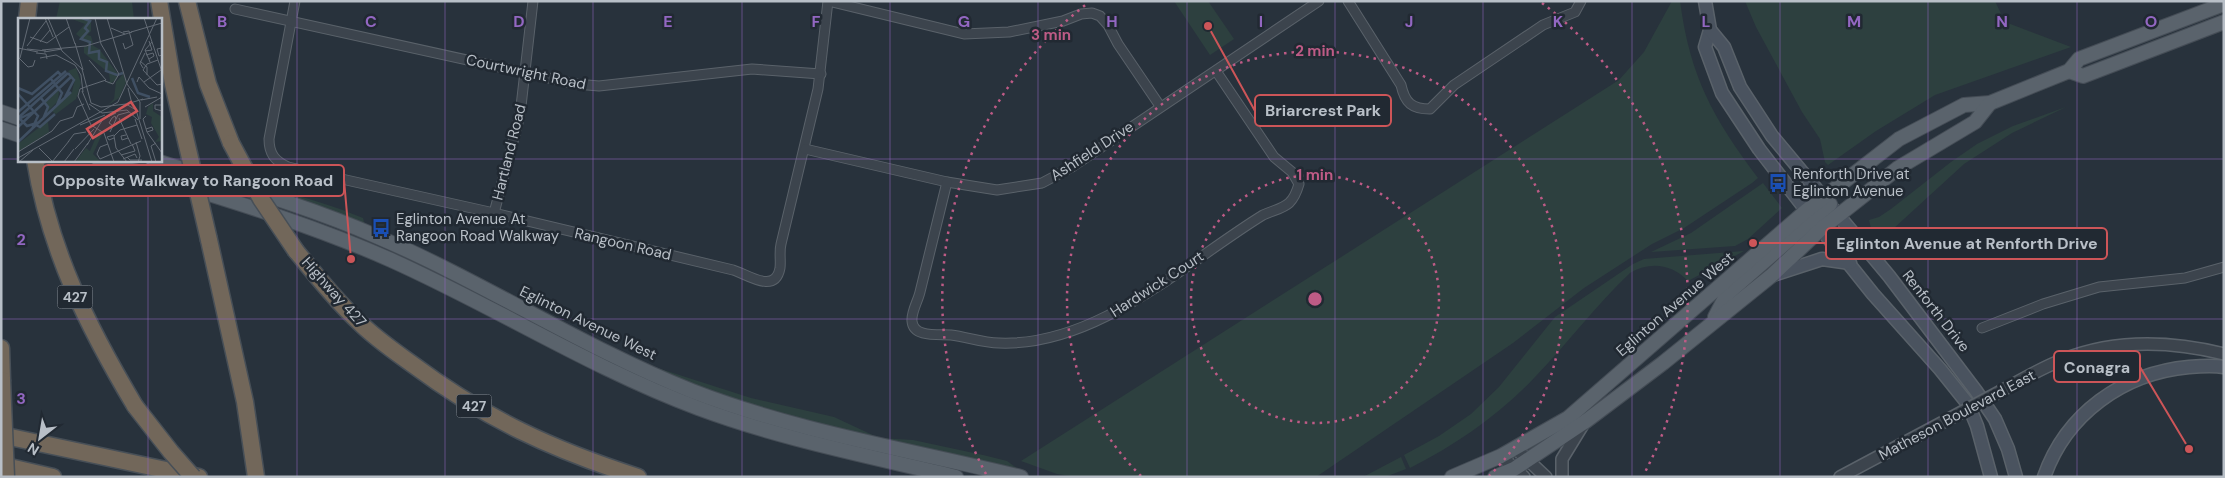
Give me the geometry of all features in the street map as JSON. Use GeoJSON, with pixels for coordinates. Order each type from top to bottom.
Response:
{"type":"FeatureCollection","features":[{"type":"Feature","properties":{"kind":"highway"},"geometry":{"type":"LineString","coordinates":[[27,18],[29,1]]}},
{"type":"Feature","properties":{"kind":"highway"},"geometry":{"type":"LineString","coordinates":[[159,1],[173,84],[244,402],[256,477]]}},
{"type":"Feature","properties":{"kind":"highway","name":"Highway 427"},"geometry":{"type":"LineString","coordinates":[[187,1],[208,84],[231,143],[261,199],[296,251],[359,322],[396,352],[457,395],[510,427],[553,447],[638,477]]}},
{"type":"Feature","properties":{"kind":"highway","name":"427"},"geometry":{"type":"LineString","coordinates":[[35,161],[52,234],[75,296],[103,352],[135,406],[164,445],[193,477]]}},
{"type":"Feature","properties":{"kind":"highway"},"geometry":{"type":"LineString","coordinates":[[1,348],[6,477]]}},
{"type":"Feature","properties":{"kind":"highway"},"geometry":{"type":"LineString","coordinates":[[1,435],[199,477]]}},
{"type":"Feature","properties":{"kind":"highway"},"geometry":{"type":"LineString","coordinates":[[1,465],[53,477]]}},
{"type":"Feature","properties":{"kind":"main road","name":"Renforth Drive"},"geometry":{"type":"LineString","coordinates":[[1705,1],[1710,30],[1705,47],[1722,93],[1759,149],[1814,220],[1873,294],[1909,332],[1968,404],[1991,477]]}},
{"type":"Feature","properties":{"kind":"main road","name":"Eglinton Avenue West"},"geometry":{"type":"LineString","coordinates":[[1452,477],[1501,456],[1568,418],[1708,296],[1831,206],[1900,139],[1964,105],[1990,103],[2069,71],[2079,59],[2224,4]]}},
{"type":"Feature","properties":{"kind":"main road","name":"Eglinton Avenue West"},"geometry":{"type":"LineString","coordinates":[[2069,71],[2083,76],[2224,22]]}},
{"type":"Feature","properties":{"kind":"main road","name":"Renforth Drive"},"geometry":{"type":"LineString","coordinates":[[1710,30],[1724,47],[1740,87],[1755,113],[1889,276],[1968,380],[1995,419],[2008,449],[2016,477]]}},
{"type":"Feature","properties":{"kind":"main road","name":"Eglinton Avenue West"},"geometry":{"type":"LineString","coordinates":[[1495,477],[1519,473],[1527,460],[1586,421],[1684,346],[1714,320],[1727,303],[1831,206],[1974,122],[1990,103]]}},
{"type":"Feature","properties":{"kind":"main road"},"geometry":{"type":"LineString","coordinates":[[1,112],[18,118]]}},
{"type":"Feature","properties":{"kind":"main road"},"geometry":{"type":"LineString","coordinates":[[1,129],[18,135]]}},
{"type":"Feature","properties":{"kind":"main road","name":"Eglinton Avenue West"},"geometry":{"type":"LineString","coordinates":[[102,161],[297,223],[357,245],[428,278],[632,380],[696,408],[779,435],[956,477]]}},
{"type":"Feature","properties":{"kind":"main road","name":"Eglinton Avenue West"},"geometry":{"type":"LineString","coordinates":[[156,161],[307,209],[380,237],[622,359],[658,376],[731,405],[780,420],[1021,477]]}},
{"type":"Feature","properties":{"kind":"main road","name":"Eglinton Avenue West"},"geometry":{"type":"LineString","coordinates":[[1727,303],[1771,276],[1814,220]]}},
{"type":"Feature","properties":{"kind":"main road"},"geometry":{"type":"LineString","coordinates":[[1771,276],[1822,259],[1850,263]]}},
{"type":"Feature","properties":{"kind":"main road"},"geometry":{"type":"LineString","coordinates":[[2044,477],[2057,450],[2075,421],[2099,401],[2122,386],[2157,372],[2203,366],[2224,367]]}},
{"type":"Feature","properties":{"kind":"street","name":"Rangoon Road"},"geometry":{"type":"LineString","coordinates":[[295,1],[269,139],[269,149],[279,163],[288,167],[494,213],[733,270],[763,282],[771,282],[777,276],[780,267],[781,244],[805,149],[821,74],[828,1]]}},
{"type":"Feature","properties":{"kind":"street","name":"Hartland Road"},"geometry":{"type":"LineString","coordinates":[[494,213],[520,115],[533,1]]}},
{"type":"Feature","properties":{"kind":"street"},"geometry":{"type":"LineString","coordinates":[[828,1],[964,34],[1009,32],[1092,13],[1100,16],[1108,25],[1118,44],[1160,106]]}},
{"type":"Feature","properties":{"kind":"street","name":"Ashfield Drive"},"geometry":{"type":"LineString","coordinates":[[805,149],[947,182],[997,190],[1042,183],[1072,167],[1160,106],[1216,72],[1319,1]]}},
{"type":"Feature","properties":{"kind":"street"},"geometry":{"type":"LineString","coordinates":[[1348,1],[1401,85],[1406,101],[1412,106],[1430,108],[1454,85],[1543,25],[1575,12],[1581,1]]}},
{"type":"Feature","properties":{"kind":"street","name":"Courtwright Road"},"geometry":{"type":"LineString","coordinates":[[235,9],[292,20],[524,74],[576,84],[599,86],[752,70],[821,74]]}},
{"type":"Feature","properties":{"kind":"street","name":"Hardwick Court"},"geometry":{"type":"LineString","coordinates":[[947,182],[920,293],[913,313],[912,321],[914,328],[922,333],[952,335],[1000,343],[1044,338],[1086,326],[1114,314],[1263,215],[1284,208],[1296,195],[1299,184],[1292,172],[1274,157],[1216,72]]}},
{"type":"Feature","properties":{"kind":"street"},"geometry":{"type":"LineString","coordinates":[[1982,328],[2043,304],[2099,287],[2185,278],[2224,267]]}},
{"type":"Feature","properties":{"kind":"street","name":"Matheson Boulevard East"},"geometry":{"type":"LineString","coordinates":[[1840,477],[2063,360],[2103,348],[2139,344],[2190,346],[2224,354]]}},
{"type":"Feature","properties":{"kind":"street"},"geometry":{"type":"LineString","coordinates":[[1562,477],[1562,459],[1586,421]]}},
{"type":"Feature","properties":{"kind":"street"},"geometry":{"type":"LineString","coordinates":[[1515,448],[1546,477]]}},
{"type":"Feature","properties":{"kind":"street"},"geometry":{"type":"LineString","coordinates":[[1501,456],[1519,473]]}},
{"type":"Feature","properties":{"kind":"shaded area"},"geometry":{"type":"Polygon","coordinates":[[[60,1],[132,2],[134,18],[56,18],[60,1]]]}},
{"type":"Feature","properties":{"kind":"shaded area"},"geometry":{"type":"Polygon","coordinates":[[[1174,1],[1208,1],[1234,39],[1210,55],[1174,1]]]}},
{"type":"Feature","properties":{"kind":"shaded area"},"geometry":{"type":"Polygon","coordinates":[[[1672,1],[1680,1],[1690,52],[1706,96],[1728,136],[1758,178],[1752,183],[1684,228],[1652,244],[1584,288],[1513,343],[1316,477],[1076,477],[1057,474],[1021,461],[1619,80],[1644,52],[1672,1]]]}},
{"type":"Feature","properties":{"kind":"shaded area"},"geometry":{"type":"Polygon","coordinates":[[[1745,1],[1995,1],[2005,22],[2071,47],[1935,95],[1876,131],[1828,165],[1825,162],[1820,139],[1802,112],[1756,27],[1745,1]]]}},
{"type":"Feature","properties":{"kind":"shaded area"},"geometry":{"type":"Polygon","coordinates":[[[2066,107],[2012,133],[1964,164],[1881,240],[1871,228],[1869,220],[1879,217],[1891,209],[1977,144],[2013,126],[2066,107]]]}},
{"type":"Feature","properties":{"kind":"shaded area"},"geometry":{"type":"Polygon","coordinates":[[[1763,183],[1782,208],[1748,239],[1735,246],[1651,252],[1691,233],[1763,183]]]}},
{"type":"Feature","properties":{"kind":"shaded area"},"geometry":{"type":"Polygon","coordinates":[[[274,190],[319,202],[363,218],[365,226],[276,193],[274,190]]]}},
{"type":"Feature","properties":{"kind":"shaded area"},"geometry":{"type":"Polygon","coordinates":[[[1744,251],[1688,281],[1675,271],[1660,266],[1645,267],[1630,273],[1605,298],[1547,364],[1507,404],[1461,439],[1410,468],[1404,455],[1439,436],[1471,414],[1499,387],[1555,317],[1633,264],[1644,259],[1744,251]]]}},
{"type":"Feature","properties":{"kind":"shaded area"},"geometry":{"type":"Polygon","coordinates":[[[645,364],[751,398],[834,417],[879,438],[913,440],[983,455],[1007,461],[1018,469],[807,422],[724,397],[645,364]]]}},
{"type":"Feature","properties":{"kind":"shaded area"},"geometry":{"type":"Polygon","coordinates":[[[1401,457],[1406,469],[1385,477],[1363,477],[1401,457]]]}},
{"type":"Feature","properties":{"kind":"place","name":"Briarcrest Park"},"geometry":{"type":"Point","coordinates":[1208,26]}},
{"type":"Feature","properties":{"kind":"place","name":"Renforth Drive at Eglinton Avenue"},"geometry":{"type":"Point","coordinates":[1778,183]}},
{"type":"Feature","properties":{"kind":"place","name":"Eglinton Avenue At Rangoon Road Walkway"},"geometry":{"type":"Point","coordinates":[381,228]}},
{"type":"Feature","properties":{"kind":"place","name":"Eglinton Avenue at Renforth Drive"},"geometry":{"type":"Point","coordinates":[1753,243]}},
{"type":"Feature","properties":{"kind":"place","name":"Opposite Walkway to Rangoon Road"},"geometry":{"type":"Point","coordinates":[351,259]}},
{"type":"Feature","properties":{"kind":"place","name":"Conagra"},"geometry":{"type":"Point","coordinates":[2189,449]}}]}
